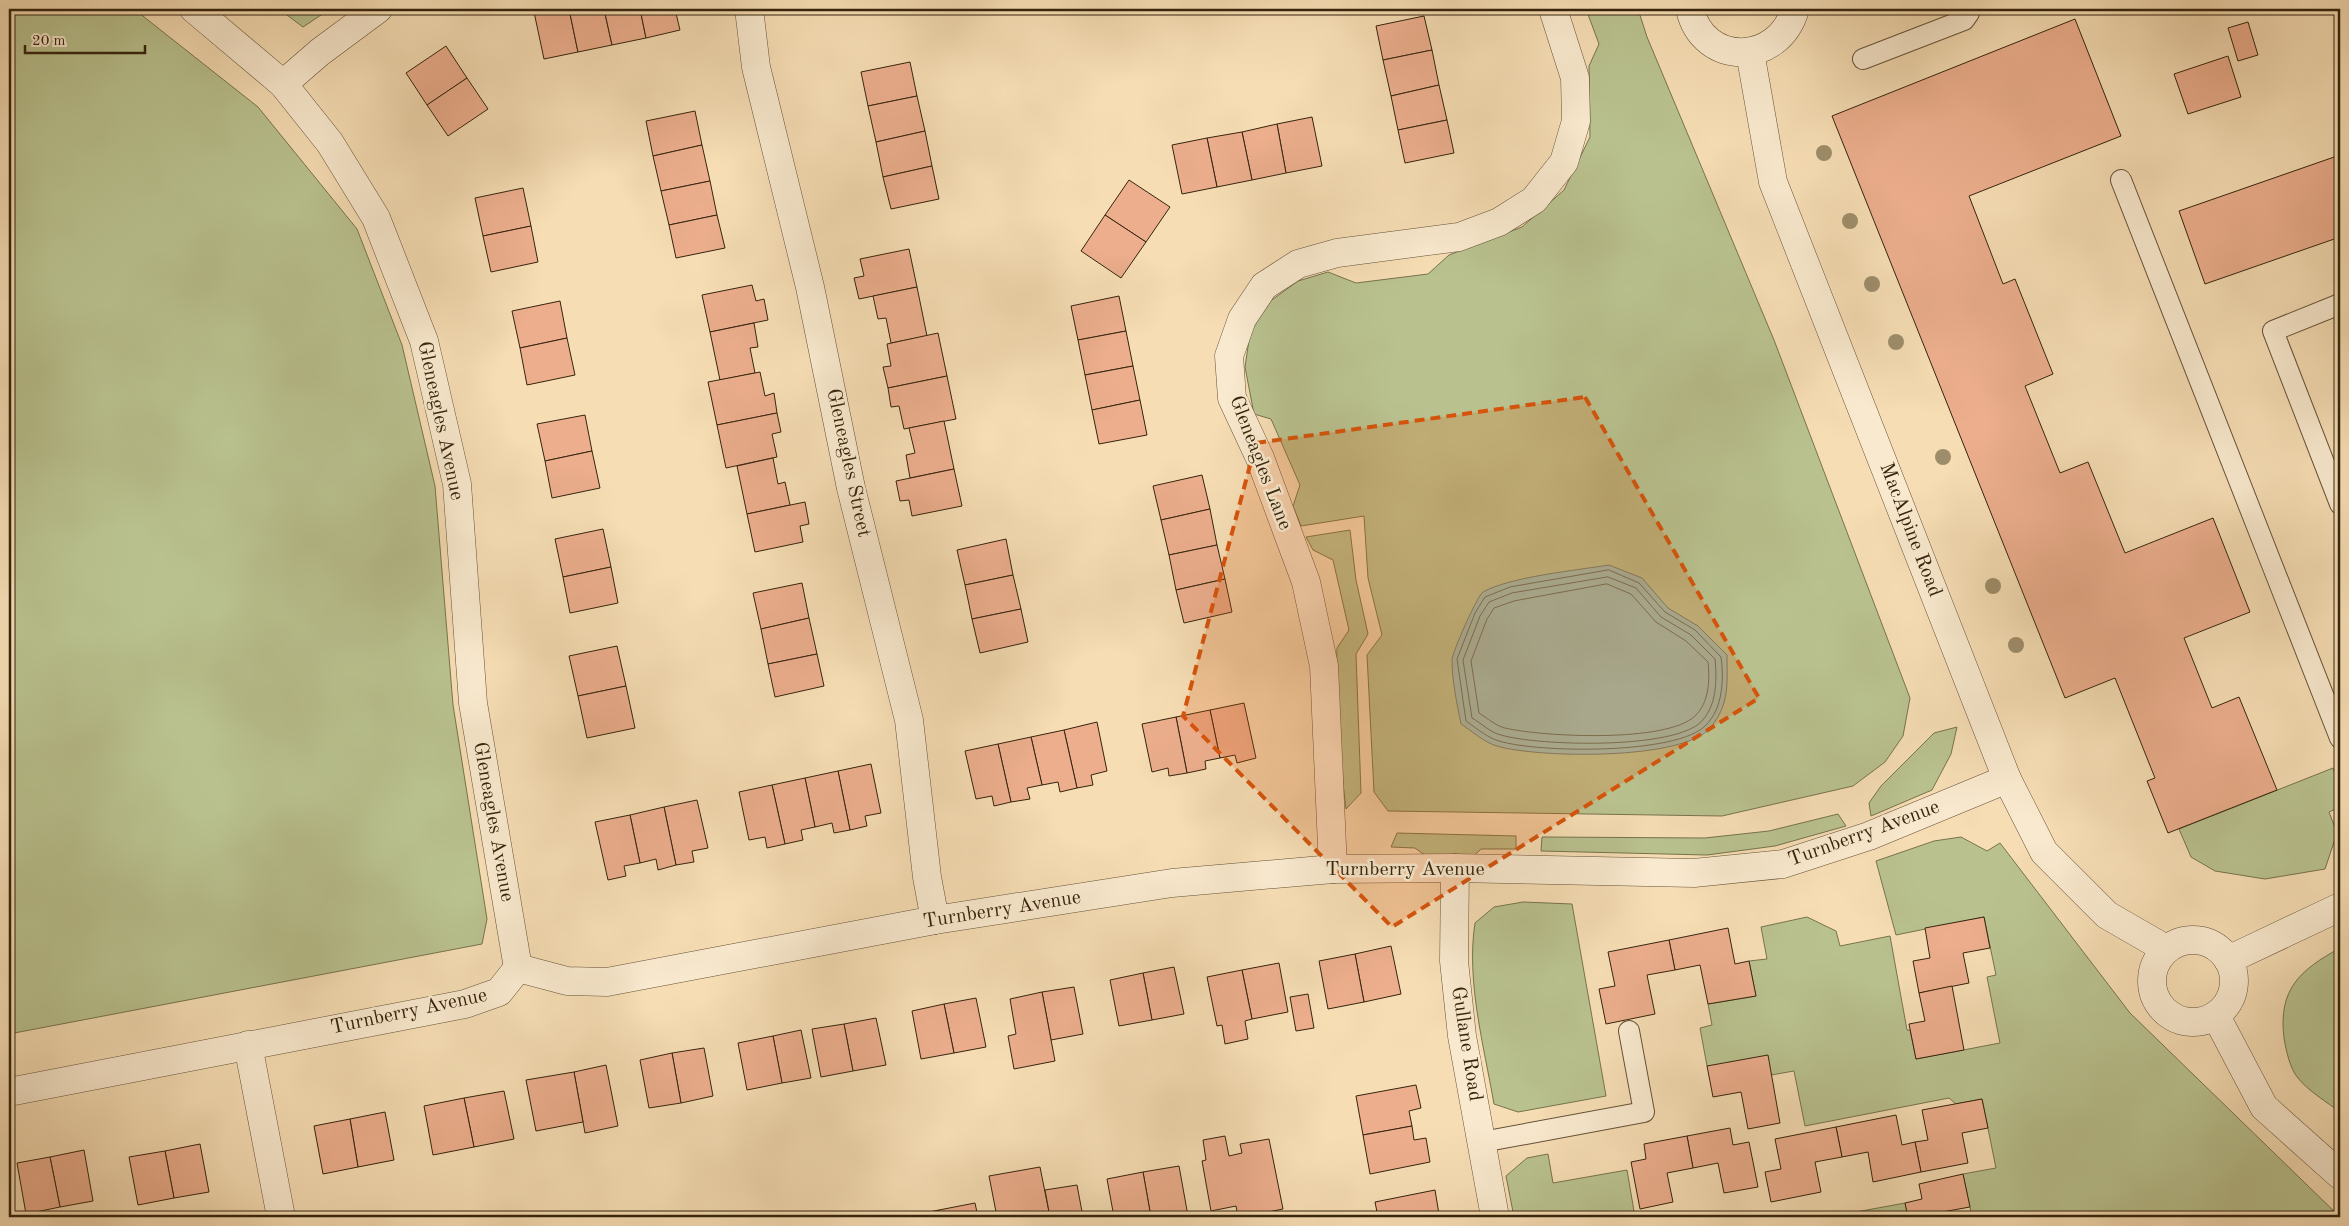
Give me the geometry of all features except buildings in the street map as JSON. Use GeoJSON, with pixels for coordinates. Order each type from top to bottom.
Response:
{"type":"FeatureCollection","features":[{"type":"Feature","properties":{"kind":"street","name":"Gleneagles Avenue"},"geometry":{"type":"LineString","coordinates":[[194,9],[283,84],[330,143],[376,218],[424,341],[457,484],[473,703],[518,968]]}},
{"type":"Feature","properties":{"kind":"street"},"geometry":{"type":"LineString","coordinates":[[283,84],[320,52],[378,9]]}},
{"type":"Feature","properties":{"kind":"street","name":"Gleneagles Street"},"geometry":{"type":"LineString","coordinates":[[749,9],[756,68],[810,287],[851,488],[909,720],[927,877],[935,920]]}},
{"type":"Feature","properties":{"kind":"street","name":"Gleneagles Lane"},"geometry":{"type":"LineString","coordinates":[[1333,869],[1324,666],[1306,582],[1260,458],[1232,398],[1229,356],[1242,319],[1264,286],[1298,264],[1337,253],[1459,237],[1499,222],[1534,200],[1564,162],[1576,121],[1575,78],[1552,9]]}},
{"type":"Feature","properties":{"kind":"street"},"geometry":{"type":"LineString","coordinates":[[1690,9],[1692,19],[1702,34],[1716,45],[1732,51],[1750,52],[1767,47],[1781,36],[1792,22],[1796,9]]}},
{"type":"Feature","properties":{"kind":"street","name":"MacAlpine Road"},"geometry":{"type":"LineString","coordinates":[[1750,52],[1774,182],[2007,779],[2044,852],[2107,914],[2166,949]]}},
{"type":"Feature","properties":{"kind":"street","name":"Turnberry Avenue"},"geometry":{"type":"LineString","coordinates":[[9,1092],[465,1004],[498,992],[518,968],[567,981],[607,982],[935,920],[1172,883],[1333,869],[1455,868],[1694,873],[1783,864],[1869,836],[2007,779]]}},
{"type":"Feature","properties":{"kind":"street","name":"Gullane Road"},"geometry":{"type":"LineString","coordinates":[[1455,868],[1454,960],[1462,1036],[1495,1217]]}},
{"type":"Feature","properties":{"kind":"street"},"geometry":{"type":"LineString","coordinates":[[2228,960],[2340,907]]}},
{"type":"Feature","properties":{"kind":"street"},"geometry":{"type":"LineString","coordinates":[[2193,940],[2207,942],[2219,950],[2228,960],[2234,974],[2233,989],[2228,1002],[2216,1016],[2202,1021],[2188,1022],[2174,1018],[2162,1010],[2156,1001],[2152,988],[2152,973],[2157,960],[2166,949],[2179,942],[2193,940]]}},
{"type":"Feature","properties":{"kind":"street"},"geometry":{"type":"LineString","coordinates":[[2216,1016],[2264,1107],[2340,1174]]}},
{"type":"Feature","properties":{"kind":"street"},"geometry":{"type":"LineString","coordinates":[[248,1045],[281,1217]]}},
{"type":"Feature","properties":{"kind":"lane"},"geometry":{"type":"LineString","coordinates":[[1863,59],[1964,20],[1969,13],[1969,9]]}},
{"type":"Feature","properties":{"kind":"lane"},"geometry":{"type":"LineString","coordinates":[[2121,180],[2340,738]]}},
{"type":"Feature","properties":{"kind":"lane"},"geometry":{"type":"LineString","coordinates":[[2340,304],[2273,331],[2340,504]]}},
{"type":"Feature","properties":{"kind":"lane"},"geometry":{"type":"LineString","coordinates":[[1482,1142],[1644,1112],[1629,1030]]}},
{"type":"Feature","properties":{"kind":"highlighted area"},"geometry":{"type":"Polygon","coordinates":[[[1585,397],[1759,698],[1392,927],[1183,716],[1256,443],[1585,397]]]}},
{"type":"Feature","properties":{"kind":"green space"},"geometry":{"type":"Polygon","coordinates":[[[9,9],[134,9],[258,107],[357,229],[402,345],[435,486],[453,705],[487,919],[482,944],[9,1034],[9,9]]]}},
{"type":"Feature","properties":{"kind":"green space"},"geometry":{"type":"Polygon","coordinates":[[[279,9],[330,9],[303,27],[279,9]]]}},
{"type":"Feature","properties":{"kind":"green space"},"geometry":{"type":"Polygon","coordinates":[[[1586,9],[1638,9],[1647,37],[1774,340],[1910,698],[1903,736],[1885,762],[1853,786],[1722,816],[1388,811],[1374,792],[1367,655],[1382,635],[1368,578],[1364,516],[1301,526],[1293,506],[1300,485],[1271,419],[1254,414],[1245,367],[1250,333],[1269,302],[1298,281],[1328,272],[1356,283],[1428,274],[1449,255],[1522,227],[1564,190],[1590,137],[1589,66],[1599,44],[1586,9]]]}},
{"type":"Feature","properties":{"kind":"green space"},"geometry":{"type":"Polygon","coordinates":[[[1350,530],[1356,580],[1368,634],[1356,654],[1361,793],[1346,809],[1335,712],[1337,648],[1349,630],[1333,560],[1313,550],[1306,537],[1350,530]]]}},
{"type":"Feature","properties":{"kind":"green space"},"geometry":{"type":"Polygon","coordinates":[[[1957,727],[1951,754],[1932,790],[1871,816],[1869,803],[1881,786],[1934,733],[1957,727]]]}},
{"type":"Feature","properties":{"kind":"green space"},"geometry":{"type":"Polygon","coordinates":[[[2333,768],[2340,788],[2340,807],[2329,812],[2337,833],[2325,869],[2265,879],[2215,871],[2191,857],[2179,829],[2333,768]]]}},
{"type":"Feature","properties":{"kind":"green space"},"geometry":{"type":"Polygon","coordinates":[[[1838,814],[1846,826],[1775,846],[1707,855],[1541,851],[1542,837],[1705,838],[1769,831],[1838,814]]]}},
{"type":"Feature","properties":{"kind":"green space"},"geometry":{"type":"Polygon","coordinates":[[[1397,833],[1516,836],[1516,849],[1481,849],[1464,865],[1437,864],[1415,848],[1391,847],[1397,833]]]}},
{"type":"Feature","properties":{"kind":"green space"},"geometry":{"type":"Polygon","coordinates":[[[1961,837],[1987,851],[2000,843],[2130,1013],[2340,1217],[1972,1217],[1963,1174],[1996,1168],[1982,1099],[1956,1104],[1949,1098],[1805,1126],[1794,1071],[1771,1075],[1707,1066],[1700,1028],[1712,1025],[1708,1004],[1756,996],[1749,961],[1767,959],[1761,927],[1807,917],[1836,931],[1840,946],[1890,936],[1907,1030],[1910,1030],[1916,1059],[2000,1043],[1987,977],[1996,975],[1984,917],[1896,935],[1876,861],[1934,841],[1961,837]]]}},
{"type":"Feature","properties":{"kind":"green space"},"geometry":{"type":"Polygon","coordinates":[[[1523,902],[1572,904],[1606,1096],[1518,1112],[1494,1104],[1474,990],[1473,945],[1475,923],[1494,907],[1523,902]]]}},
{"type":"Feature","properties":{"kind":"green space"},"geometry":{"type":"Polygon","coordinates":[[[2340,948],[2340,1112],[2302,1083],[2295,1074],[2286,1048],[2283,1021],[2285,1006],[2295,983],[2314,964],[2340,948]]]}},
{"type":"Feature","properties":{"kind":"green space"},"geometry":{"type":"Polygon","coordinates":[[[1548,1154],[1553,1183],[1627,1170],[1635,1217],[1514,1217],[1506,1176],[1527,1158],[1548,1154]]]}},
{"type":"Feature","properties":{"kind":"green space"},"geometry":{"type":"Polygon","coordinates":[[[1905,1203],[1908,1217],[1859,1217],[1856,1212],[1905,1203]]]}},
{"type":"Feature","properties":{"kind":"water"},"geometry":{"type":"Polygon","coordinates":[[[1609,565],[1642,578],[1668,608],[1698,626],[1727,655],[1727,684],[1722,710],[1711,727],[1696,738],[1672,746],[1609,754],[1575,754],[1543,753],[1497,746],[1483,740],[1461,724],[1452,660],[1465,625],[1483,592],[1526,578],[1609,565]]]}}]}
